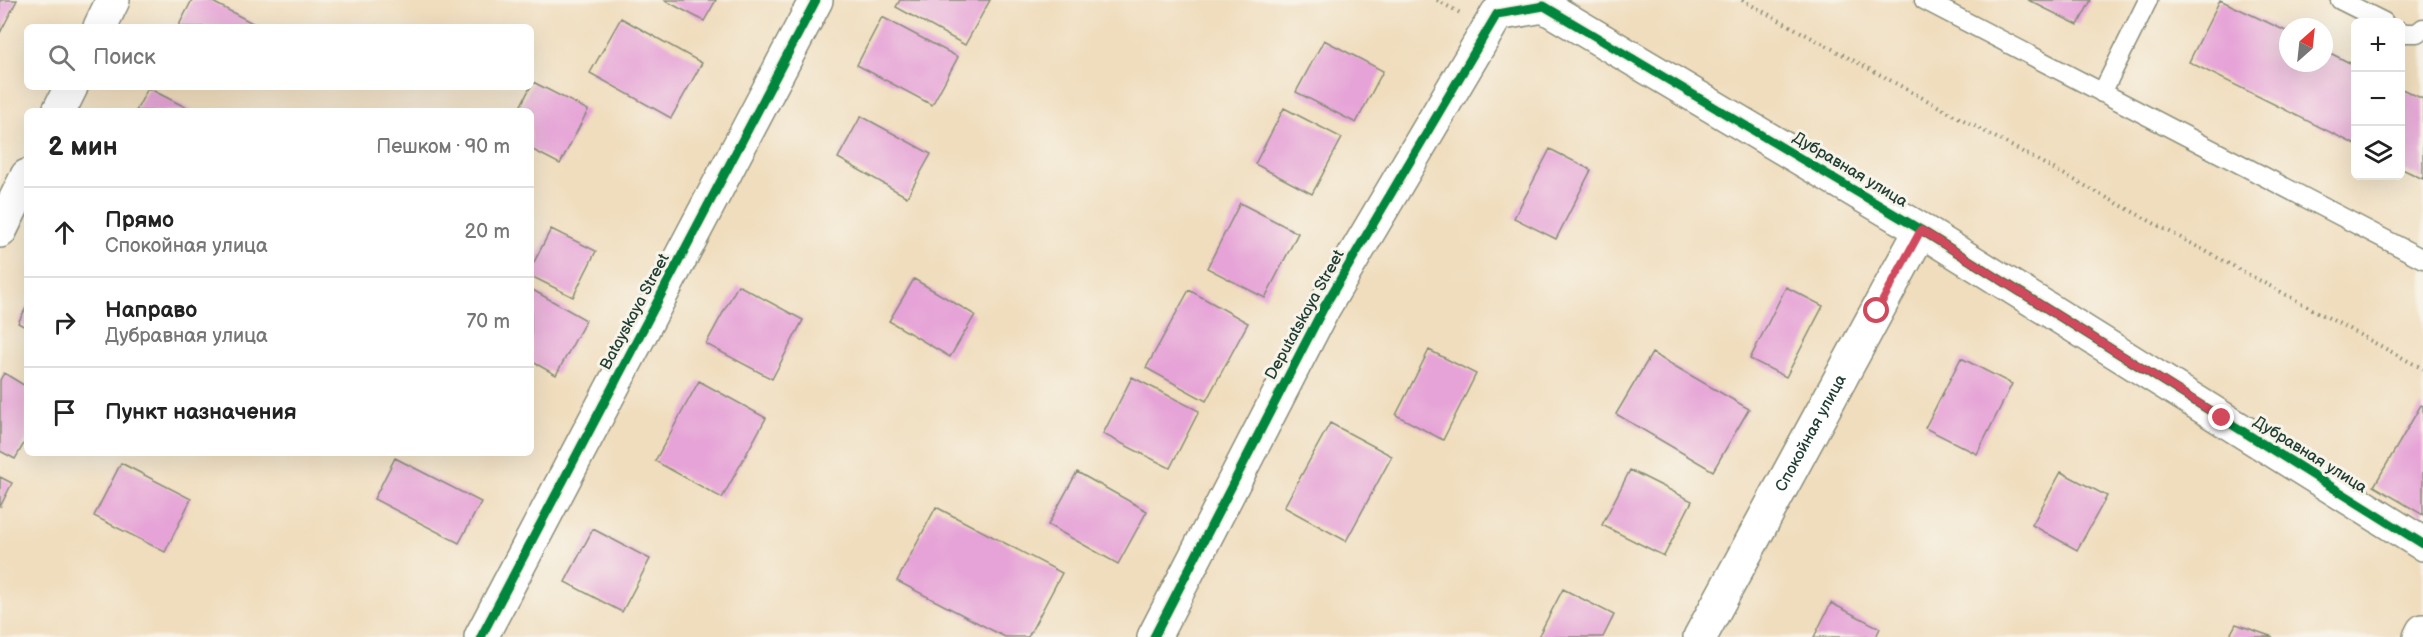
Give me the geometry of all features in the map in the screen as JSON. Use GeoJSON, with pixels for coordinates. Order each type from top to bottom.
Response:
{"type":"FeatureCollection","features":[{"type":"Feature","properties":{"kind":"street"},"geometry":{"type":"LineString","coordinates":[[101,24],[113,0]]}},
{"type":"Feature","properties":{"kind":"street","name":"Batayskaya Street"},"geometry":{"type":"LineString","coordinates":[[481,637],[816,0]]}},
{"type":"Feature","properties":{"kind":"street","name":"Дубравная улица"},"geometry":{"type":"LineString","coordinates":[[1497,14],[1544,6],[1921,230],[2423,544]]}},
{"type":"Feature","properties":{"kind":"street","name":"Deputatskaya Street"},"geometry":{"type":"LineString","coordinates":[[1154,637],[1324,307],[1497,14]]}},
{"type":"Feature","properties":{"kind":"street"},"geometry":{"type":"LineString","coordinates":[[60,108],[70,90]]}},
{"type":"Feature","properties":{"kind":"street"},"geometry":{"type":"LineString","coordinates":[[0,231],[24,182]]}},
{"type":"Feature","properties":{"kind":"street","name":"Спокойная улица"},"geometry":{"type":"LineString","coordinates":[[1700,637],[1921,230]]}},
{"type":"Feature","properties":{"kind":"street"},"geometry":{"type":"LineString","coordinates":[[2420,637],[2423,631]]}},
{"type":"Feature","properties":{"kind":"lane"},"geometry":{"type":"LineString","coordinates":[[2102,93],[2148,0]]}},
{"type":"Feature","properties":{"kind":"lane"},"geometry":{"type":"LineString","coordinates":[[2340,0],[2376,18]]}},
{"type":"Feature","properties":{"kind":"lane"},"geometry":{"type":"LineString","coordinates":[[1930,1],[2423,259]]}},
{"type":"Feature","properties":{"kind":"lane"},"geometry":{"type":"LineString","coordinates":[[2405,33],[2417,33],[2423,28]]}},
{"type":"Feature","properties":{"kind":"path"},"geometry":{"type":"LineString","coordinates":[[1742,0],[2423,369]]}},
{"type":"Feature","properties":{"kind":"building"},"geometry":{"type":"Polygon","coordinates":[[[0,0],[17,0],[0,33],[0,0]]]}},
{"type":"Feature","properties":{"kind":"building"},"geometry":{"type":"Polygon","coordinates":[[[192,0],[209,0],[254,24],[180,24],[192,0]]]}},
{"type":"Feature","properties":{"kind":"building"},"geometry":{"type":"Polygon","coordinates":[[[664,0],[716,0],[704,21],[664,0]]]}},
{"type":"Feature","properties":{"kind":"building"},"geometry":{"type":"Polygon","coordinates":[[[900,0],[990,0],[965,45],[896,7],[900,0]]]}},
{"type":"Feature","properties":{"kind":"building"},"geometry":{"type":"Polygon","coordinates":[[[2028,0],[2091,0],[2078,25],[2028,0]]]}},
{"type":"Feature","properties":{"kind":"building"},"geometry":{"type":"Polygon","coordinates":[[[2220,0],[2279,28],[2279,72],[2333,72],[2333,54],[2351,64],[2351,143],[2189,62],[2220,0]]]}},
{"type":"Feature","properties":{"kind":"building"},"geometry":{"type":"Polygon","coordinates":[[[882,17],[958,57],[932,105],[857,65],[882,17]]]}},
{"type":"Feature","properties":{"kind":"building"},"geometry":{"type":"Polygon","coordinates":[[[621,18],[702,63],[671,118],[590,73],[621,18]]]}},
{"type":"Feature","properties":{"kind":"building"},"geometry":{"type":"Polygon","coordinates":[[[1324,40],[1383,71],[1356,123],[1296,92],[1324,40]]]}},
{"type":"Feature","properties":{"kind":"building"},"geometry":{"type":"Polygon","coordinates":[[[534,83],[588,110],[560,164],[534,151],[534,108],[520,108],[529,90],[534,90],[534,83]]]}},
{"type":"Feature","properties":{"kind":"building"},"geometry":{"type":"Polygon","coordinates":[[[147,90],[152,90],[187,108],[138,108],[147,90]]]}},
{"type":"Feature","properties":{"kind":"building"},"geometry":{"type":"Polygon","coordinates":[[[2405,90],[2423,99],[2423,179],[2405,170],[2405,90]]]}},
{"type":"Feature","properties":{"kind":"building"},"geometry":{"type":"Polygon","coordinates":[[[1284,108],[1342,138],[1312,194],[1255,164],[1284,108]]]}},
{"type":"Feature","properties":{"kind":"building"},"geometry":{"type":"Polygon","coordinates":[[[861,116],[931,154],[907,197],[838,158],[861,116]]]}},
{"type":"Feature","properties":{"kind":"building"},"geometry":{"type":"Polygon","coordinates":[[[1550,149],[1591,170],[1556,239],[1514,218],[1550,149]]]}},
{"type":"Feature","properties":{"kind":"building"},"geometry":{"type":"Polygon","coordinates":[[[1240,203],[1298,233],[1265,298],[1207,268],[1240,203]]]}},
{"type":"Feature","properties":{"kind":"building"},"geometry":{"type":"Polygon","coordinates":[[[551,229],[596,251],[573,297],[534,278],[534,262],[551,229]]]}},
{"type":"Feature","properties":{"kind":"building"},"geometry":{"type":"Polygon","coordinates":[[[914,279],[975,315],[950,357],[889,321],[914,279]]]}},
{"type":"Feature","properties":{"kind":"building"},"geometry":{"type":"Polygon","coordinates":[[[738,285],[803,320],[772,379],[706,344],[738,285]]]}},
{"type":"Feature","properties":{"kind":"building"},"geometry":{"type":"Polygon","coordinates":[[[1786,287],[1823,306],[1786,377],[1750,359],[1786,287]]]}},
{"type":"Feature","properties":{"kind":"building"},"geometry":{"type":"Polygon","coordinates":[[[1189,290],[1248,323],[1206,401],[1146,368],[1189,290]]]}},
{"type":"Feature","properties":{"kind":"building"},"geometry":{"type":"Polygon","coordinates":[[[534,291],[586,320],[556,375],[534,363],[534,291]]]}},
{"type":"Feature","properties":{"kind":"building"},"geometry":{"type":"Polygon","coordinates":[[[24,312],[24,326],[18,323],[24,312]]]}},
{"type":"Feature","properties":{"kind":"building"},"geometry":{"type":"Polygon","coordinates":[[[1429,350],[1476,374],[1443,440],[1396,415],[1429,350]]]}},
{"type":"Feature","properties":{"kind":"building"},"geometry":{"type":"Polygon","coordinates":[[[1652,353],[1749,409],[1713,471],[1616,414],[1652,353]]]}},
{"type":"Feature","properties":{"kind":"building"},"geometry":{"type":"Polygon","coordinates":[[[1961,358],[2012,384],[1977,454],[1925,428],[1961,358]]]}},
{"type":"Feature","properties":{"kind":"building"},"geometry":{"type":"Polygon","coordinates":[[[4,373],[24,385],[24,443],[15,459],[0,451],[0,380],[4,373]]]}},
{"type":"Feature","properties":{"kind":"building"},"geometry":{"type":"Polygon","coordinates":[[[1132,377],[1199,411],[1170,468],[1103,434],[1132,377]]]}},
{"type":"Feature","properties":{"kind":"building"},"geometry":{"type":"Polygon","coordinates":[[[699,381],[766,418],[722,498],[655,461],[699,381]]]}},
{"type":"Feature","properties":{"kind":"building"},"geometry":{"type":"Polygon","coordinates":[[[2421,405],[2423,406],[2423,515],[2374,486],[2421,405]]]}},
{"type":"Feature","properties":{"kind":"building"},"geometry":{"type":"Polygon","coordinates":[[[1330,423],[1392,456],[1346,541],[1284,507],[1330,423]]]}},
{"type":"Feature","properties":{"kind":"building"},"geometry":{"type":"Polygon","coordinates":[[[395,458],[481,502],[459,543],[374,499],[395,458]]]}},
{"type":"Feature","properties":{"kind":"building"},"geometry":{"type":"Polygon","coordinates":[[[121,463],[191,499],[165,552],[94,516],[121,463]]]}},
{"type":"Feature","properties":{"kind":"building"},"geometry":{"type":"Polygon","coordinates":[[[1630,470],[1692,501],[1664,556],[1602,525],[1630,470]]]}},
{"type":"Feature","properties":{"kind":"building"},"geometry":{"type":"Polygon","coordinates":[[[1077,472],[1147,511],[1118,564],[1048,525],[1077,472]]]}},
{"type":"Feature","properties":{"kind":"building"},"geometry":{"type":"Polygon","coordinates":[[[2061,472],[2107,496],[2077,550],[2032,525],[2061,472]]]}},
{"type":"Feature","properties":{"kind":"building"},"geometry":{"type":"Polygon","coordinates":[[[0,477],[12,483],[0,507],[0,477]]]}},
{"type":"Feature","properties":{"kind":"building"},"geometry":{"type":"Polygon","coordinates":[[[936,507],[1062,573],[1028,637],[1005,637],[897,581],[936,507]]]}},
{"type":"Feature","properties":{"kind":"building"},"geometry":{"type":"Polygon","coordinates":[[[593,529],[650,559],[622,612],[565,582],[593,529]]]}},
{"type":"Feature","properties":{"kind":"building"},"geometry":{"type":"Polygon","coordinates":[[[1563,589],[1614,615],[1603,637],[1538,637],[1563,589]]]}},
{"type":"Feature","properties":{"kind":"building"},"geometry":{"type":"Polygon","coordinates":[[[1831,603],[1880,628],[1876,637],[1814,637],[1831,603]]]}},
{"type":"Feature","properties":{"kind":"building"},"geometry":{"type":"Polygon","coordinates":[[[2236,624],[2273,637],[2229,637],[2236,624]]]}},
{"type":"Feature","properties":{"kind":"cycle path"},"geometry":{"type":"LineString","coordinates":[[481,637],[816,0]]}},
{"type":"Feature","properties":{"kind":"cycle path"},"geometry":{"type":"LineString","coordinates":[[1154,637],[1324,307],[1497,14],[1544,6],[1921,230],[2423,544]]}},
{"type":"Feature","properties":{"kind":"route"},"geometry":{"type":"LineString","coordinates":[[1877,311],[1921,230],[2222,418]]}}]}
